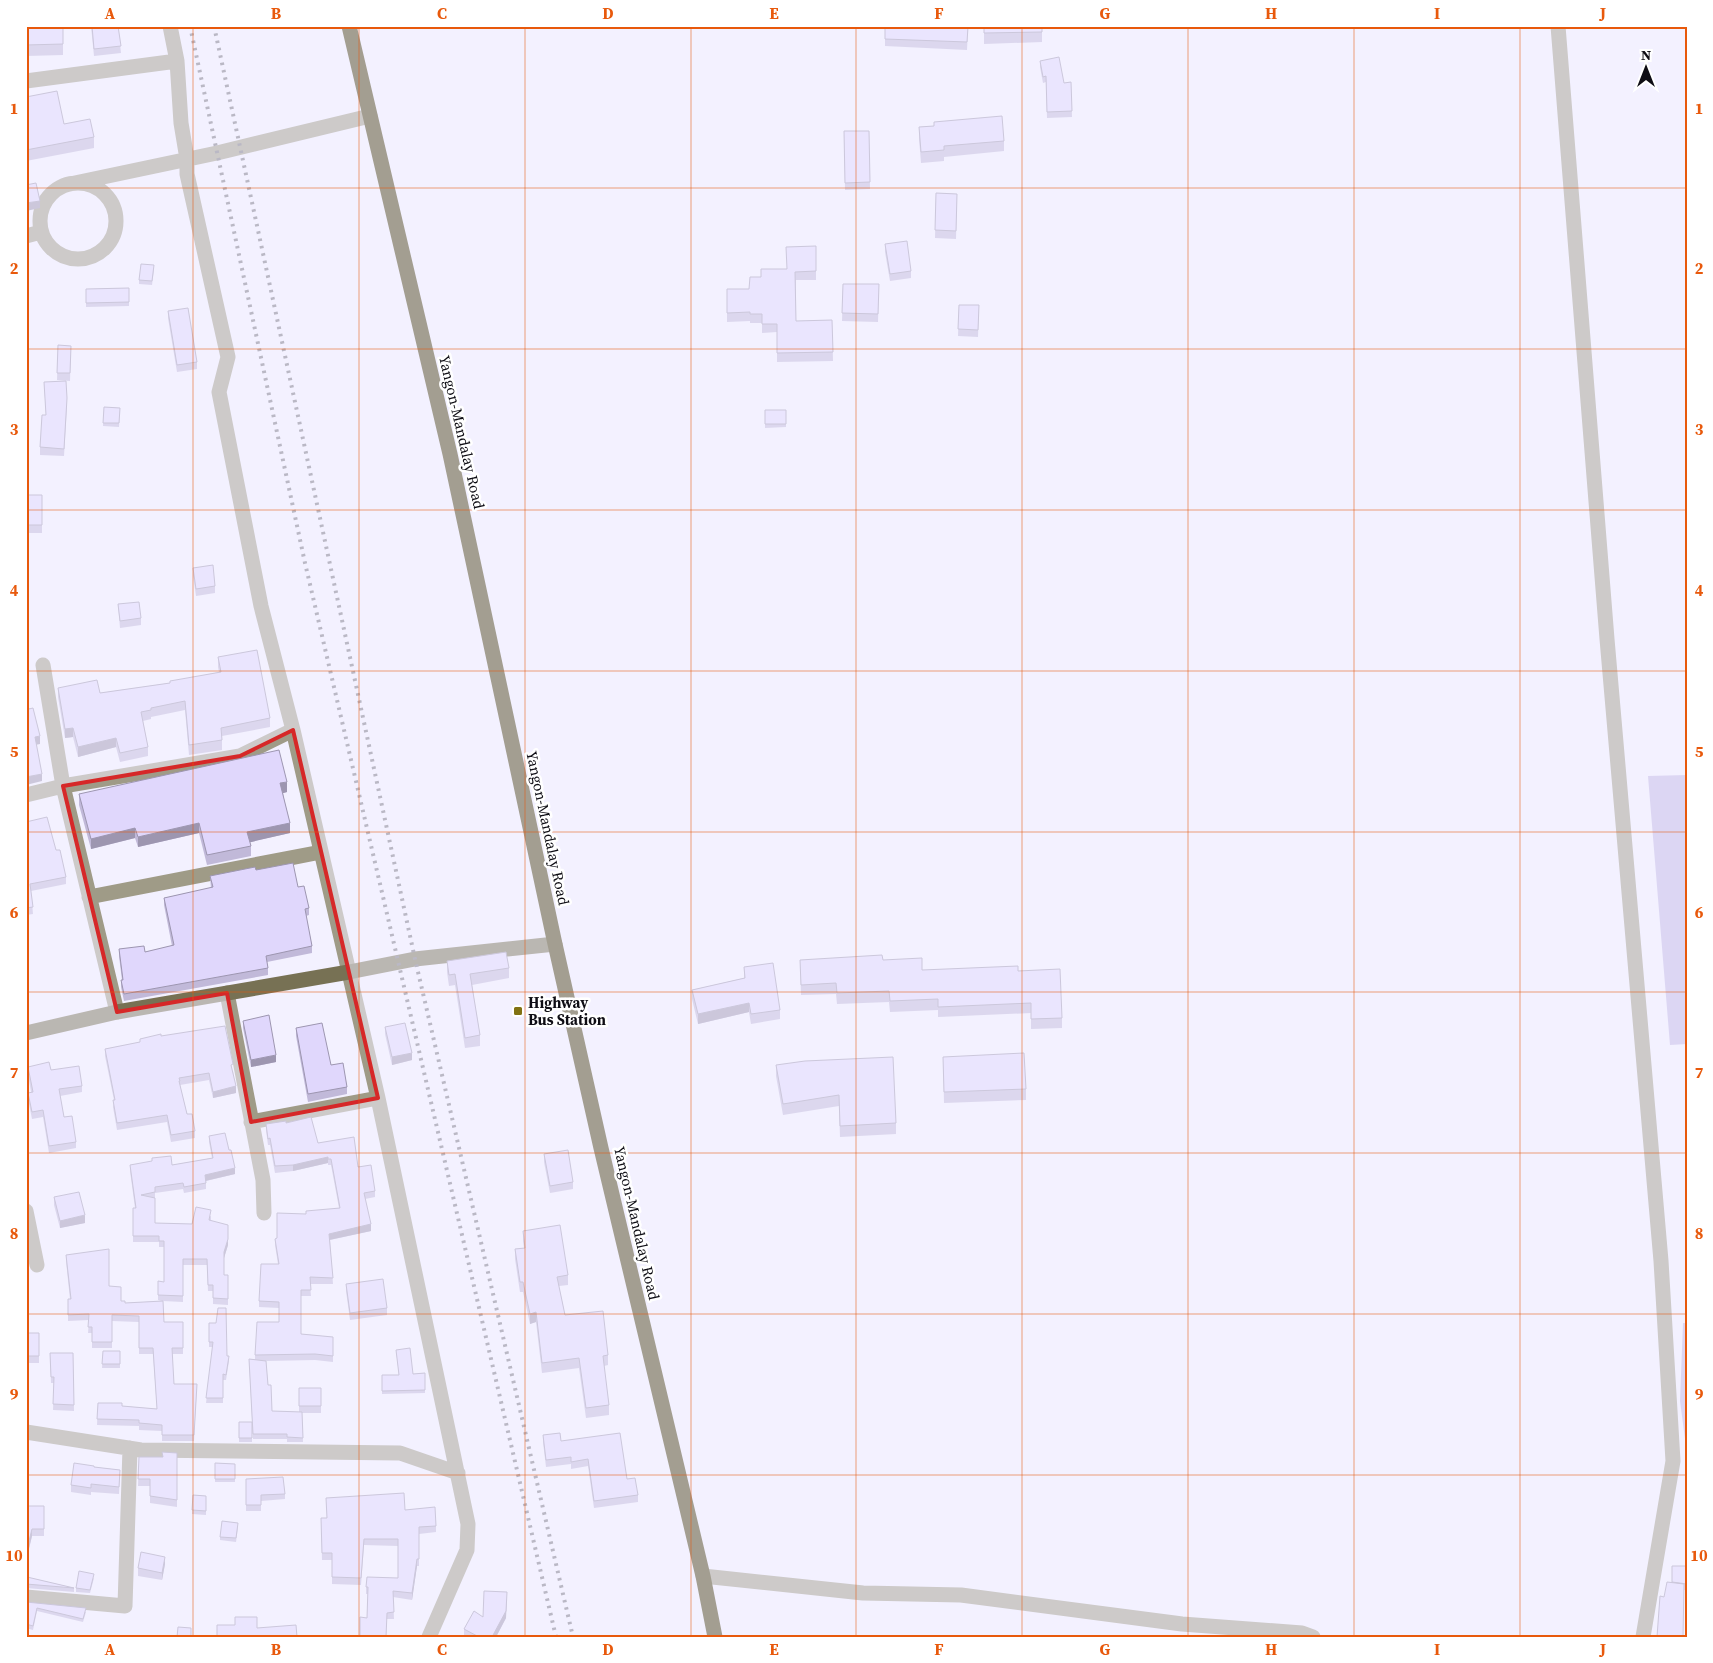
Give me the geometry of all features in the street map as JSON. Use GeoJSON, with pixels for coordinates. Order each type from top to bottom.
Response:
{"type":"FeatureCollection","features":[{"type":"Feature","properties":{"kind":"highway","name":"Yangon-Mandalay Road"},"geometry":{"type":"LineString","coordinates":[[349,26],[450,454],[555,944],[715,1637]]}},
{"type":"Feature","properties":{"kind":"street"},"geometry":{"type":"LineString","coordinates":[[170,26],[177,61],[180,123],[187,159],[187,174],[228,357],[220,392],[261,606],[293,730],[378,1098],[468,1524],[466,1550],[430,1637]]}},
{"type":"Feature","properties":{"kind":"street"},"geometry":{"type":"LineString","coordinates":[[1558,26],[1607,639],[1661,1251],[1673,1461],[1643,1637]]}},
{"type":"Feature","properties":{"kind":"street"},"geometry":{"type":"LineString","coordinates":[[26,81],[177,61]]}},
{"type":"Feature","properties":{"kind":"street"},"geometry":{"type":"LineString","coordinates":[[70,184],[82,184],[93,187],[103,193],[111,203],[115,214],[115,226],[112,237],[105,247],[95,255],[82,259],[69,258],[57,253],[34,234],[40,220],[42,207],[49,196],[59,188],[70,184],[370,116]]}},
{"type":"Feature","properties":{"kind":"street"},"geometry":{"type":"LineString","coordinates":[[43,666],[63,786],[117,1012]]}},
{"type":"Feature","properties":{"kind":"street"},"geometry":{"type":"LineString","coordinates":[[26,795],[63,786],[240,756],[293,730]]}},
{"type":"Feature","properties":{"kind":"street"},"geometry":{"type":"LineString","coordinates":[[89,897],[321,852]]}},
{"type":"Feature","properties":{"kind":"street"},"geometry":{"type":"LineString","coordinates":[[26,1033],[117,1012],[415,959],[555,944]]}},
{"type":"Feature","properties":{"kind":"street"},"geometry":{"type":"LineString","coordinates":[[227,993],[263,1180],[264,1213]]}},
{"type":"Feature","properties":{"kind":"street"},"geometry":{"type":"LineString","coordinates":[[252,1122],[378,1098]]}},
{"type":"Feature","properties":{"kind":"street"},"geometry":{"type":"LineString","coordinates":[[26,1211],[37,1264]]}},
{"type":"Feature","properties":{"kind":"street"},"geometry":{"type":"LineString","coordinates":[[26,1432],[141,1450],[400,1452],[458,1473]]}},
{"type":"Feature","properties":{"kind":"street"},"geometry":{"type":"LineString","coordinates":[[26,1597],[125,1606],[130,1448]]}},
{"type":"Feature","properties":{"kind":"street"},"geometry":{"type":"LineString","coordinates":[[702,1576],[862,1593],[961,1595],[1182,1624],[1302,1632],[1313,1637]]}},
{"type":"Feature","properties":{"kind":"highlighted area"},"geometry":{"type":"Polygon","coordinates":[[[293,730],[378,1098],[251,1122],[227,993],[117,1012],[63,786],[240,756],[293,730]]]}},
{"type":"Feature","properties":{"kind":"shaded area"},"geometry":{"type":"Polygon","coordinates":[[[1687,775],[1687,1044],[1670,1045],[1648,776],[1687,775]]]}},
{"type":"Feature","properties":{"kind":"shaded area"},"geometry":{"type":"Polygon","coordinates":[[[1683,1323],[1687,1323],[1687,1454],[1680,1401],[1683,1323]]]}},
{"type":"Feature","properties":{"kind":"building"},"geometry":{"type":"Polygon","coordinates":[[[26,26],[63,26],[63,44],[26,45],[26,26]]]}},
{"type":"Feature","properties":{"kind":"building"},"geometry":{"type":"Polygon","coordinates":[[[92,26],[118,26],[121,46],[94,49],[92,26]]]}},
{"type":"Feature","properties":{"kind":"building"},"geometry":{"type":"Polygon","coordinates":[[[885,26],[968,27],[967,42],[885,39],[885,26]]]}},
{"type":"Feature","properties":{"kind":"building"},"geometry":{"type":"Polygon","coordinates":[[[984,26],[1042,26],[1042,32],[984,33],[984,26]]]}},
{"type":"Feature","properties":{"kind":"building"},"geometry":{"type":"Polygon","coordinates":[[[1059,57],[1064,83],[1071,82],[1072,111],[1047,112],[1046,76],[1043,77],[1040,61],[1059,57]]]}},
{"type":"Feature","properties":{"kind":"building"},"geometry":{"type":"Polygon","coordinates":[[[57,91],[64,124],[90,119],[94,137],[26,150],[26,97],[57,91]]]}},
{"type":"Feature","properties":{"kind":"building"},"geometry":{"type":"Polygon","coordinates":[[[1002,116],[1004,141],[944,146],[944,150],[921,152],[919,127],[934,126],[934,122],[1002,116]]]}},
{"type":"Feature","properties":{"kind":"building"},"geometry":{"type":"Polygon","coordinates":[[[844,131],[869,131],[870,182],[845,183],[844,131]]]}},
{"type":"Feature","properties":{"kind":"building"},"geometry":{"type":"Polygon","coordinates":[[[36,183],[40,201],[26,203],[26,185],[36,183]]]}},
{"type":"Feature","properties":{"kind":"building"},"geometry":{"type":"Polygon","coordinates":[[[936,193],[957,194],[956,231],[935,230],[936,193]]]}},
{"type":"Feature","properties":{"kind":"building"},"geometry":{"type":"Polygon","coordinates":[[[907,241],[911,271],[890,274],[885,244],[907,241]]]}},
{"type":"Feature","properties":{"kind":"building"},"geometry":{"type":"Polygon","coordinates":[[[816,246],[816,271],[795,272],[796,321],[832,320],[833,352],[777,353],[777,324],[762,324],[762,314],[750,314],[750,312],[727,313],[727,289],[749,289],[750,277],[761,277],[761,269],[787,269],[786,247],[816,246]]]}},
{"type":"Feature","properties":{"kind":"building"},"geometry":{"type":"Polygon","coordinates":[[[141,264],[154,265],[152,281],[139,280],[141,264]]]}},
{"type":"Feature","properties":{"kind":"building"},"geometry":{"type":"Polygon","coordinates":[[[843,284],[879,284],[878,314],[842,313],[843,284]]]}},
{"type":"Feature","properties":{"kind":"building"},"geometry":{"type":"Polygon","coordinates":[[[129,288],[129,302],[86,303],[86,289],[129,288]]]}},
{"type":"Feature","properties":{"kind":"building"},"geometry":{"type":"Polygon","coordinates":[[[959,305],[979,305],[978,330],[958,329],[959,305]]]}},
{"type":"Feature","properties":{"kind":"building"},"geometry":{"type":"Polygon","coordinates":[[[188,308],[197,362],[177,365],[168,311],[188,308]]]}},
{"type":"Feature","properties":{"kind":"building"},"geometry":{"type":"Polygon","coordinates":[[[58,345],[71,346],[70,373],[57,373],[58,345]]]}},
{"type":"Feature","properties":{"kind":"building"},"geometry":{"type":"Polygon","coordinates":[[[66,381],[64,449],[40,447],[42,415],[46,415],[44,382],[66,381]]]}},
{"type":"Feature","properties":{"kind":"building"},"geometry":{"type":"Polygon","coordinates":[[[104,407],[120,408],[119,423],[103,423],[104,407]]]}},
{"type":"Feature","properties":{"kind":"building"},"geometry":{"type":"Polygon","coordinates":[[[765,410],[786,410],[786,424],[765,424],[765,410]]]}},
{"type":"Feature","properties":{"kind":"building"},"geometry":{"type":"Polygon","coordinates":[[[26,495],[42,495],[42,525],[26,525],[26,495]]]}},
{"type":"Feature","properties":{"kind":"building"},"geometry":{"type":"Polygon","coordinates":[[[213,565],[215,586],[196,589],[193,568],[213,565]]]}},
{"type":"Feature","properties":{"kind":"building"},"geometry":{"type":"Polygon","coordinates":[[[139,602],[141,618],[120,621],[118,604],[139,602]]]}},
{"type":"Feature","properties":{"kind":"building"},"geometry":{"type":"Polygon","coordinates":[[[257,650],[270,718],[221,728],[222,740],[189,745],[185,701],[141,712],[148,747],[120,753],[116,738],[78,747],[73,728],[65,729],[58,688],[97,680],[100,693],[170,683],[170,681],[221,672],[218,657],[257,650]]]}},
{"type":"Feature","properties":{"kind":"building"},"geometry":{"type":"Polygon","coordinates":[[[26,700],[29,709],[33,708],[40,736],[35,737],[42,774],[26,777],[26,700]]]}},
{"type":"Feature","properties":{"kind":"building"},"geometry":{"type":"Polygon","coordinates":[[[279,750],[287,782],[280,783],[290,823],[247,832],[251,846],[207,855],[199,823],[138,837],[135,828],[91,839],[79,794],[279,750]]]}},
{"type":"Feature","properties":{"kind":"building"},"geometry":{"type":"Polygon","coordinates":[[[47,817],[56,850],[60,850],[66,877],[30,884],[33,907],[26,908],[26,822],[47,817]]]}},
{"type":"Feature","properties":{"kind":"building"},"geometry":{"type":"Polygon","coordinates":[[[293,863],[298,887],[304,886],[309,908],[305,909],[312,946],[266,956],[268,968],[124,994],[119,949],[144,946],[145,952],[174,945],[164,898],[213,887],[210,876],[255,867],[256,870],[293,863]]]}},
{"type":"Feature","properties":{"kind":"building"},"geometry":{"type":"Polygon","coordinates":[[[506,952],[509,968],[470,974],[480,1035],[465,1038],[455,974],[449,975],[447,961],[506,952]]]}},
{"type":"Feature","properties":{"kind":"building"},"geometry":{"type":"Polygon","coordinates":[[[882,955],[883,960],[922,958],[922,970],[1018,966],[1018,971],[1060,969],[1062,1018],[1031,1019],[1031,1003],[938,1007],[938,999],[890,1001],[889,991],[837,993],[836,983],[801,985],[800,960],[882,955]]]}},
{"type":"Feature","properties":{"kind":"building"},"geometry":{"type":"Polygon","coordinates":[[[773,963],[780,1010],[751,1014],[749,1003],[698,1014],[692,990],[745,978],[744,967],[773,963]]]}},
{"type":"Feature","properties":{"kind":"building"},"geometry":{"type":"Polygon","coordinates":[[[269,1015],[276,1055],[251,1060],[243,1021],[269,1015]]]}},
{"type":"Feature","properties":{"kind":"building"},"geometry":{"type":"Polygon","coordinates":[[[322,1023],[331,1065],[343,1063],[347,1087],[308,1094],[296,1028],[322,1023]]]}},
{"type":"Feature","properties":{"kind":"building"},"geometry":{"type":"Polygon","coordinates":[[[405,1023],[412,1053],[392,1057],[385,1027],[405,1023]]]}},
{"type":"Feature","properties":{"kind":"building"},"geometry":{"type":"Polygon","coordinates":[[[225,1026],[236,1086],[213,1092],[209,1073],[179,1078],[187,1114],[192,1114],[195,1131],[171,1135],[167,1115],[117,1123],[113,1100],[115,1100],[105,1049],[140,1042],[140,1039],[161,1034],[161,1036],[225,1026]]]}},
{"type":"Feature","properties":{"kind":"building"},"geometry":{"type":"Polygon","coordinates":[[[1024,1053],[1026,1089],[944,1092],[943,1057],[1024,1053]]]}},
{"type":"Feature","properties":{"kind":"building"},"geometry":{"type":"Polygon","coordinates":[[[893,1057],[896,1123],[840,1126],[839,1095],[783,1104],[776,1065],[805,1061],[893,1057]]]}},
{"type":"Feature","properties":{"kind":"building"},"geometry":{"type":"Polygon","coordinates":[[[49,1062],[51,1070],[79,1066],[82,1086],[59,1089],[64,1117],[72,1116],[76,1142],[49,1146],[43,1110],[32,1112],[28,1093],[33,1092],[28,1067],[49,1062]]]}},
{"type":"Feature","properties":{"kind":"building"},"geometry":{"type":"Polygon","coordinates":[[[311,1117],[318,1143],[354,1137],[358,1167],[371,1165],[375,1191],[364,1193],[371,1224],[329,1234],[333,1278],[310,1277],[311,1290],[301,1290],[301,1334],[333,1337],[333,1356],[315,1354],[255,1355],[257,1322],[279,1322],[279,1302],[259,1301],[261,1264],[279,1264],[275,1239],[277,1238],[277,1213],[306,1214],[306,1211],[340,1208],[331,1159],[328,1159],[328,1157],[293,1165],[275,1166],[266,1124],[286,1121],[286,1123],[311,1117]]]}},
{"type":"Feature","properties":{"kind":"building"},"geometry":{"type":"Polygon","coordinates":[[[225,1133],[235,1168],[205,1175],[206,1183],[184,1187],[183,1183],[155,1187],[155,1192],[141,1195],[155,1198],[155,1223],[192,1224],[196,1207],[211,1210],[209,1220],[228,1225],[228,1239],[224,1252],[224,1275],[228,1275],[228,1299],[213,1298],[213,1285],[208,1285],[207,1259],[183,1259],[183,1296],[158,1295],[158,1281],[164,1282],[164,1241],[159,1241],[159,1236],[133,1236],[133,1208],[136,1208],[130,1165],[152,1161],[152,1158],[171,1156],[172,1165],[213,1158],[209,1136],[225,1133]]]}},
{"type":"Feature","properties":{"kind":"building"},"geometry":{"type":"Polygon","coordinates":[[[568,1150],[573,1182],[550,1186],[544,1154],[568,1150]]]}},
{"type":"Feature","properties":{"kind":"building"},"geometry":{"type":"Polygon","coordinates":[[[79,1192],[85,1215],[60,1221],[54,1197],[79,1192]]]}},
{"type":"Feature","properties":{"kind":"building"},"geometry":{"type":"Polygon","coordinates":[[[560,1225],[568,1275],[557,1277],[565,1315],[603,1311],[608,1355],[603,1356],[609,1405],[586,1408],[579,1358],[542,1363],[536,1312],[530,1314],[523,1282],[520,1282],[515,1249],[525,1248],[523,1231],[560,1225]]]}},
{"type":"Feature","properties":{"kind":"building"},"geometry":{"type":"Polygon","coordinates":[[[109,1249],[109,1286],[121,1287],[121,1301],[125,1301],[125,1303],[163,1301],[164,1322],[183,1322],[183,1348],[172,1348],[174,1384],[197,1384],[194,1435],[162,1435],[162,1425],[139,1423],[139,1420],[97,1419],[98,1403],[122,1403],[122,1406],[157,1409],[153,1348],[139,1348],[139,1316],[112,1315],[112,1342],[92,1342],[92,1327],[88,1327],[89,1314],[68,1315],[68,1299],[71,1299],[66,1255],[109,1249]]]}},
{"type":"Feature","properties":{"kind":"building"},"geometry":{"type":"Polygon","coordinates":[[[383,1279],[387,1308],[350,1313],[346,1284],[383,1279]]]}},
{"type":"Feature","properties":{"kind":"building"},"geometry":{"type":"Polygon","coordinates":[[[218,1308],[226,1308],[227,1356],[229,1356],[226,1375],[223,1374],[223,1398],[206,1398],[213,1342],[209,1342],[209,1323],[216,1323],[218,1308]]]}},
{"type":"Feature","properties":{"kind":"building"},"geometry":{"type":"Polygon","coordinates":[[[26,1333],[39,1333],[39,1356],[26,1356],[26,1333]]]}},
{"type":"Feature","properties":{"kind":"building"},"geometry":{"type":"Polygon","coordinates":[[[410,1348],[413,1374],[425,1373],[425,1390],[382,1391],[382,1375],[399,1375],[396,1350],[410,1348]]]}},
{"type":"Feature","properties":{"kind":"building"},"geometry":{"type":"Polygon","coordinates":[[[103,1351],[120,1351],[120,1364],[102,1364],[103,1351]]]}},
{"type":"Feature","properties":{"kind":"building"},"geometry":{"type":"Polygon","coordinates":[[[50,1353],[73,1353],[74,1405],[53,1404],[54,1377],[51,1377],[50,1353]]]}},
{"type":"Feature","properties":{"kind":"building"},"geometry":{"type":"Polygon","coordinates":[[[249,1359],[266,1361],[268,1385],[271,1385],[272,1411],[302,1412],[303,1438],[287,1437],[287,1434],[253,1434],[249,1359]]]}},
{"type":"Feature","properties":{"kind":"building"},"geometry":{"type":"Polygon","coordinates":[[[299,1388],[321,1388],[321,1406],[299,1406],[299,1388]]]}},
{"type":"Feature","properties":{"kind":"building"},"geometry":{"type":"Polygon","coordinates":[[[239,1422],[252,1422],[252,1438],[239,1438],[239,1422]]]}},
{"type":"Feature","properties":{"kind":"building"},"geometry":{"type":"Polygon","coordinates":[[[560,1433],[561,1441],[620,1433],[627,1479],[635,1478],[638,1495],[594,1501],[588,1459],[571,1462],[571,1457],[546,1460],[543,1435],[560,1433]]]}},
{"type":"Feature","properties":{"kind":"building"},"geometry":{"type":"Polygon","coordinates":[[[162,1452],[177,1453],[177,1500],[150,1496],[150,1479],[138,1479],[139,1457],[163,1457],[162,1452]]]}},
{"type":"Feature","properties":{"kind":"building"},"geometry":{"type":"Polygon","coordinates":[[[74,1463],[120,1470],[119,1487],[91,1484],[91,1488],[71,1485],[74,1463]]]}},
{"type":"Feature","properties":{"kind":"building"},"geometry":{"type":"Polygon","coordinates":[[[215,1463],[235,1464],[235,1479],[215,1479],[215,1463]]]}},
{"type":"Feature","properties":{"kind":"building"},"geometry":{"type":"Polygon","coordinates":[[[283,1477],[285,1494],[261,1495],[261,1505],[246,1505],[246,1479],[283,1477]]]}},
{"type":"Feature","properties":{"kind":"building"},"geometry":{"type":"Polygon","coordinates":[[[404,1493],[405,1510],[435,1507],[436,1526],[419,1527],[419,1559],[417,1559],[412,1593],[393,1591],[394,1612],[387,1613],[386,1637],[360,1637],[360,1617],[367,1618],[367,1577],[398,1578],[398,1539],[364,1539],[361,1578],[332,1577],[332,1553],[322,1553],[321,1518],[327,1518],[326,1498],[404,1493]]]}},
{"type":"Feature","properties":{"kind":"building"},"geometry":{"type":"Polygon","coordinates":[[[193,1495],[206,1496],[206,1511],[192,1510],[193,1495]]]}},
{"type":"Feature","properties":{"kind":"building"},"geometry":{"type":"Polygon","coordinates":[[[26,1506],[44,1506],[44,1529],[32,1529],[26,1553],[26,1506]]]}},
{"type":"Feature","properties":{"kind":"building"},"geometry":{"type":"Polygon","coordinates":[[[222,1521],[238,1523],[236,1538],[220,1537],[222,1521]]]}},
{"type":"Feature","properties":{"kind":"building"},"geometry":{"type":"Polygon","coordinates":[[[141,1552],[165,1557],[162,1573],[138,1568],[141,1552]]]}},
{"type":"Feature","properties":{"kind":"building"},"geometry":{"type":"Polygon","coordinates":[[[1672,1566],[1687,1566],[1687,1584],[1672,1582],[1672,1566]]]}},
{"type":"Feature","properties":{"kind":"building"},"geometry":{"type":"Polygon","coordinates":[[[79,1571],[94,1574],[90,1590],[76,1588],[79,1571]]]}},
{"type":"Feature","properties":{"kind":"building"},"geometry":{"type":"Polygon","coordinates":[[[27,1577],[74,1588],[26,1584],[27,1577]]]}},
{"type":"Feature","properties":{"kind":"building"},"geometry":{"type":"Polygon","coordinates":[[[1667,1582],[1684,1584],[1683,1637],[1657,1637],[1660,1596],[1664,1597],[1667,1582]]]}},
{"type":"Feature","properties":{"kind":"building"},"geometry":{"type":"Polygon","coordinates":[[[484,1591],[507,1592],[506,1611],[492,1637],[479,1637],[464,1629],[474,1611],[483,1617],[484,1591]]]}},
{"type":"Feature","properties":{"kind":"building"},"geometry":{"type":"Polygon","coordinates":[[[26,1602],[86,1608],[83,1619],[37,1608],[33,1626],[26,1624],[26,1602]]]}},
{"type":"Feature","properties":{"kind":"building"},"geometry":{"type":"Polygon","coordinates":[[[235,1617],[257,1617],[257,1628],[296,1625],[297,1637],[217,1637],[217,1625],[235,1625],[235,1617]]]}},
{"type":"Feature","properties":{"kind":"building"},"geometry":{"type":"Polygon","coordinates":[[[178,1627],[191,1628],[191,1637],[177,1637],[178,1627]]]}},
{"type":"Feature","properties":{"kind":"railway"},"geometry":{"type":"LineString","coordinates":[[190,26],[305,563],[556,1637]]}},
{"type":"Feature","properties":{"kind":"railway"},"geometry":{"type":"LineString","coordinates":[[214,26],[415,959],[573,1637]]}},
{"type":"Feature","properties":{"kind":"place","name":"Highway Bus Station"},"geometry":{"type":"Point","coordinates":[518,1011]}}]}
